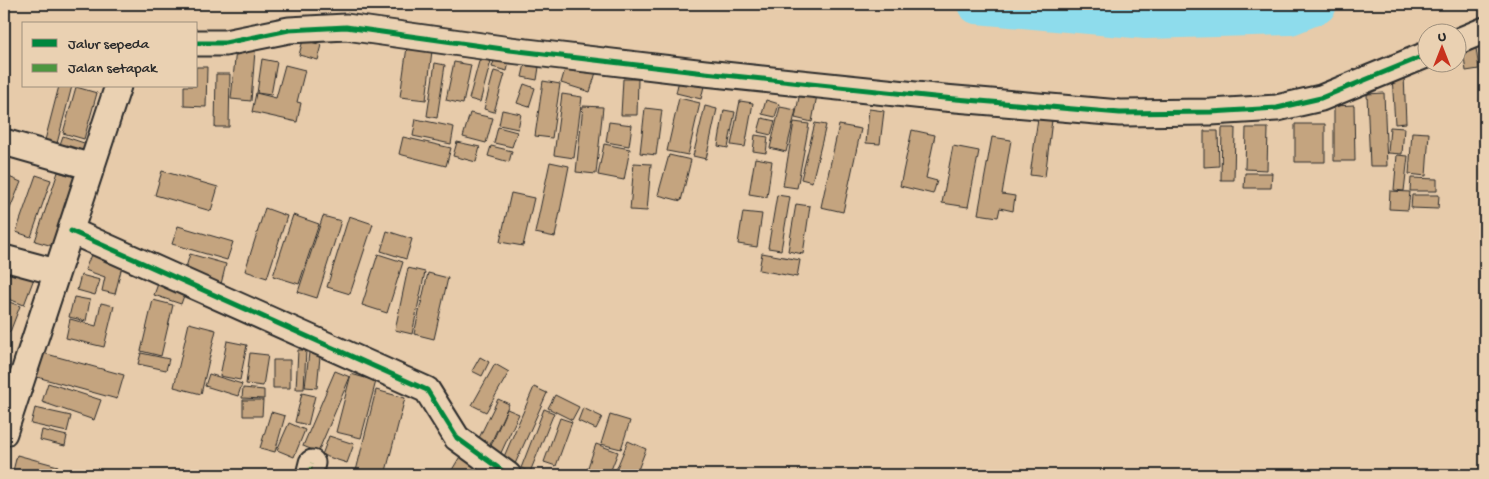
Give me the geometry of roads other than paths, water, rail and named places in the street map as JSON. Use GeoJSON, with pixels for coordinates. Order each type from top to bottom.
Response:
{"type":"FeatureCollection","features":[{"type":"Feature","properties":{"kind":"street"},"geometry":{"type":"LineString","coordinates":[[198,43],[225,43],[289,30],[346,28],[510,50],[715,74],[944,98],[1120,113],[1211,112],[1277,108],[1321,98],[1416,59]]}},
{"type":"Feature","properties":{"kind":"street"},"geometry":{"type":"LineString","coordinates":[[1466,38],[1485,30]]}},
{"type":"Feature","properties":{"kind":"street"},"geometry":{"type":"LineString","coordinates":[[4,433],[117,88]]}},
{"type":"Feature","properties":{"kind":"street"},"geometry":{"type":"LineString","coordinates":[[4,142],[92,167]]}},
{"type":"Feature","properties":{"kind":"street"},"geometry":{"type":"LineString","coordinates":[[71,231],[427,390],[457,438],[508,475]]}},
{"type":"Feature","properties":{"kind":"street"},"geometry":{"type":"LineString","coordinates":[[4,258],[56,272]]}},
{"type":"Feature","properties":{"kind":"waterway"},"geometry":{"type":"LineString","coordinates":[[977,4],[1146,19],[1290,15],[1317,4]]}}]}
